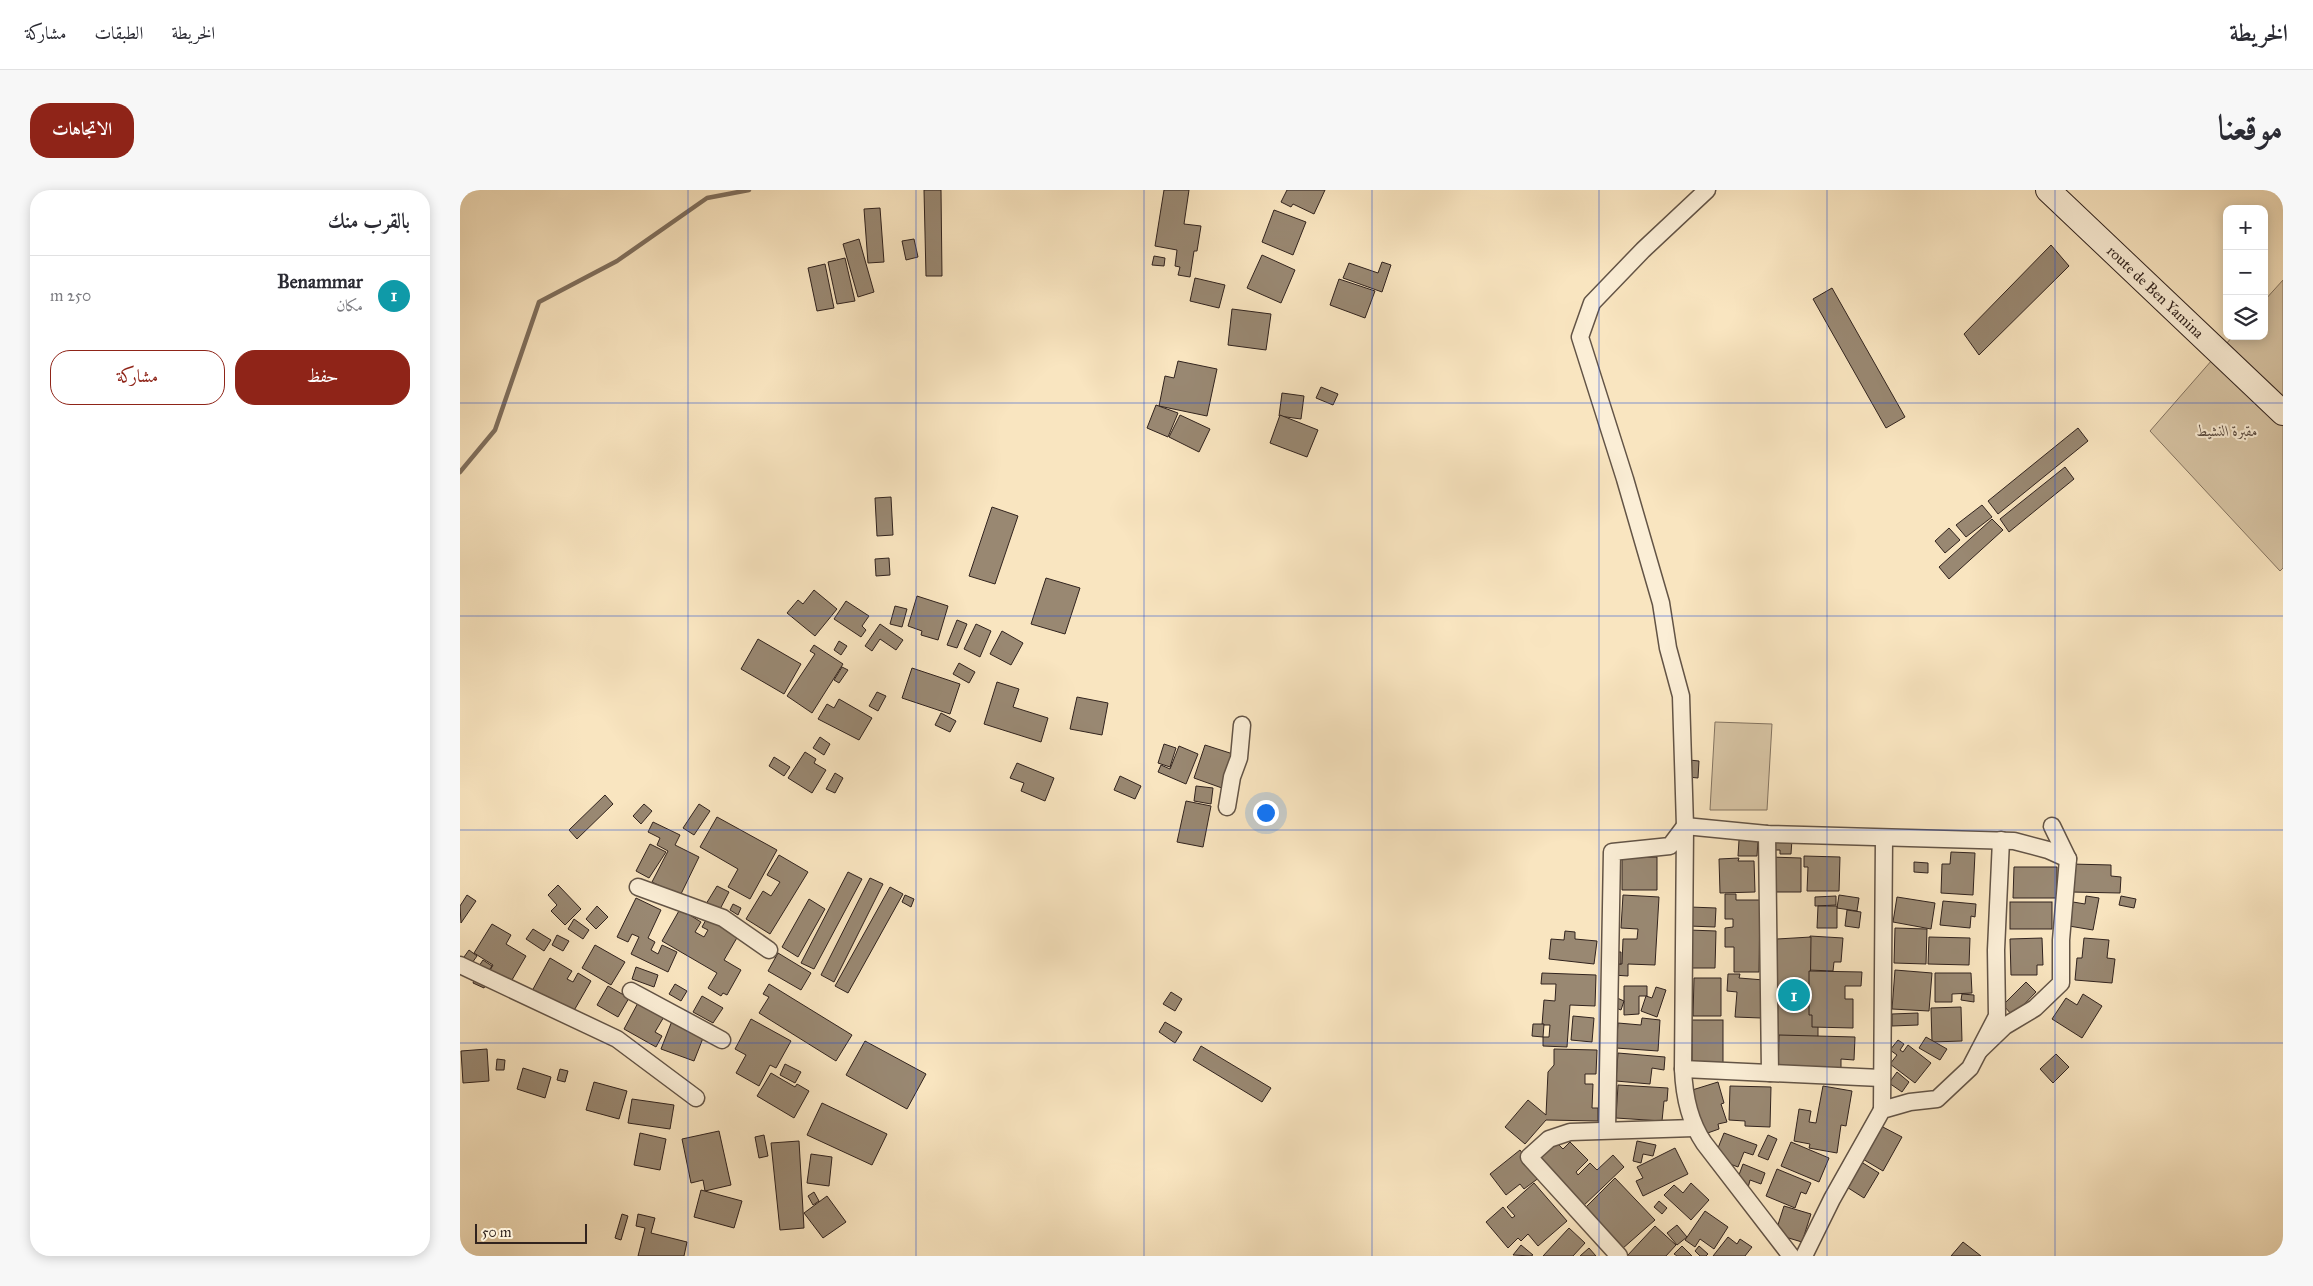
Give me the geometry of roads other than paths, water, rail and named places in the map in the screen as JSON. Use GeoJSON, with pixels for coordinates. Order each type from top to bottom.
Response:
{"type":"FeatureCollection","features":[{"type":"Feature","properties":{"kind":"street"},"geometry":{"type":"LineString","coordinates":[[1707,190],[1643,250],[1592,302],[1580,337],[1625,478],[1661,603],[1668,648],[1681,696],[1685,826],[1683,1069],[1688,1105],[1694,1128],[1788,1254]]}},
{"type":"Feature","properties":{"kind":"street","name":"route de Ben Yamina"},"geometry":{"type":"LineString","coordinates":[[2048,190],[2283,414]]}},
{"type":"Feature","properties":{"kind":"street"},"geometry":{"type":"LineString","coordinates":[[1227,807],[1232,777],[1239,758],[1242,725]]}},
{"type":"Feature","properties":{"kind":"street"},"geometry":{"type":"LineString","coordinates":[[1685,826],[1767,834],[2014,841],[2048,850],[2068,859]]}},
{"type":"Feature","properties":{"kind":"street"},"geometry":{"type":"LineString","coordinates":[[1607,1130],[1612,852],[1670,846],[1685,826]]}},
{"type":"Feature","properties":{"kind":"street"},"geometry":{"type":"LineString","coordinates":[[1979,1051],[2005,1026],[2035,1008],[2061,983],[2061,940],[2068,859],[2052,826]]}},
{"type":"Feature","properties":{"kind":"street"},"geometry":{"type":"LineString","coordinates":[[1767,834],[1770,1073]]}},
{"type":"Feature","properties":{"kind":"street"},"geometry":{"type":"LineString","coordinates":[[1804,1256],[1832,1199],[1882,1110],[1884,838]]}},
{"type":"Feature","properties":{"kind":"street"},"geometry":{"type":"LineString","coordinates":[[1882,1110],[1910,1102],[1937,1099],[1970,1068],[1997,1016],[1996,950],[2001,840]]}},
{"type":"Feature","properties":{"kind":"street"},"geometry":{"type":"LineString","coordinates":[[638,887],[724,918],[769,950]]}},
{"type":"Feature","properties":{"kind":"street"},"geometry":{"type":"LineString","coordinates":[[460,966],[617,1039],[696,1098]]}},
{"type":"Feature","properties":{"kind":"street"},"geometry":{"type":"LineString","coordinates":[[631,991],[722,1040]]}},
{"type":"Feature","properties":{"kind":"street"},"geometry":{"type":"LineString","coordinates":[[1683,1069],[1881,1078]]}},
{"type":"Feature","properties":{"kind":"street"},"geometry":{"type":"LineString","coordinates":[[1619,1256],[1529,1157],[1549,1139],[1570,1132],[1694,1128]]}},
{"type":"Feature","properties":{"kind":"waterway"},"geometry":{"type":"LineString","coordinates":[[460,472],[495,430],[539,302],[617,261],[707,198],[749,190]]}},
{"type":"Feature","properties":{"kind":"place","name":"Benammar"},"geometry":{"type":"Point","coordinates":[1794,995]}},
{"type":"Feature","properties":{"kind":"park label","name":"مقبرة النشيط"},"geometry":{"type":"Point","coordinates":[2227,431]}}]}
